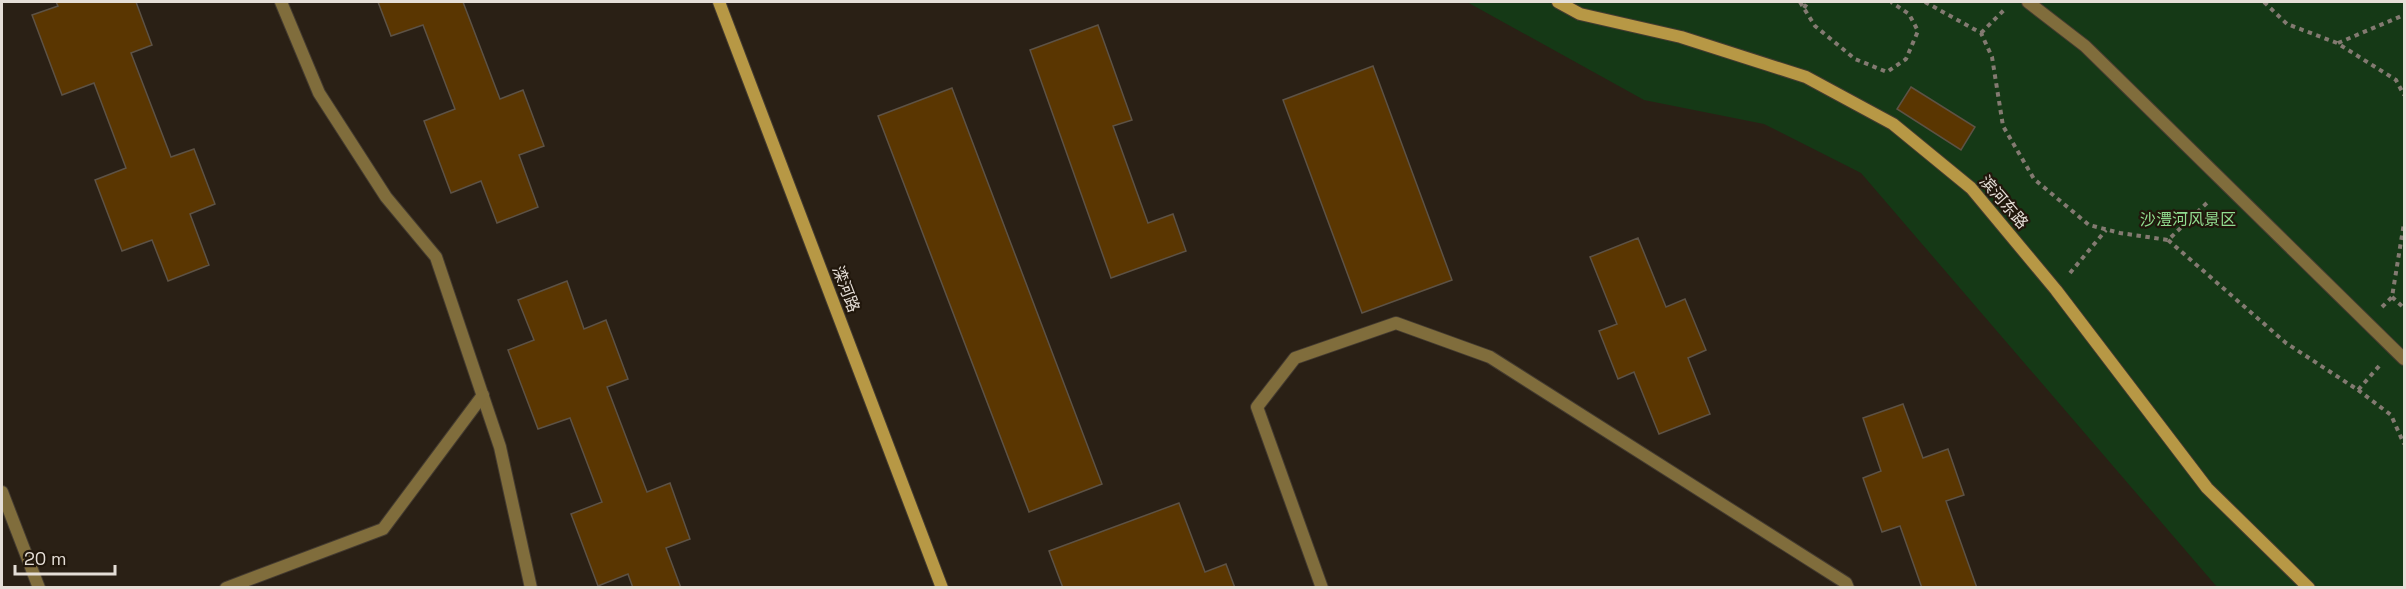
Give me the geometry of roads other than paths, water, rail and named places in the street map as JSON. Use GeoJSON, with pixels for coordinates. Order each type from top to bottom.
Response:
{"type":"FeatureCollection","features":[{"type":"Feature","properties":{"kind":"street"},"geometry":{"type":"LineString","coordinates":[[280,2],[320,93],[386,197],[436,257],[500,447],[531,588]]}},
{"type":"Feature","properties":{"kind":"street","name":"滦河路"},"geometry":{"type":"LineString","coordinates":[[718,2],[942,588]]}},
{"type":"Feature","properties":{"kind":"street","name":"滨河东路"},"geometry":{"type":"LineString","coordinates":[[1558,2],[1580,14],[1681,37],[1806,77],[1893,124],[1971,188],[2056,290],[2207,488],[2309,588]]}},
{"type":"Feature","properties":{"kind":"street"},"geometry":{"type":"LineString","coordinates":[[2028,2],[2085,46],[2404,359]]}},
{"type":"Feature","properties":{"kind":"street"},"geometry":{"type":"LineString","coordinates":[[1322,588],[1257,407],[1295,358],[1396,323],[1490,357],[1846,583],[1848,588]]}},
{"type":"Feature","properties":{"kind":"street"},"geometry":{"type":"LineString","coordinates":[[226,588],[383,529],[483,395]]}},
{"type":"Feature","properties":{"kind":"street"},"geometry":{"type":"LineString","coordinates":[[2,492],[39,588]]}},
{"type":"Feature","properties":{"kind":"park label","name":"沙澧河风景区"},"geometry":{"type":"Point","coordinates":[2188,219]}}]}
